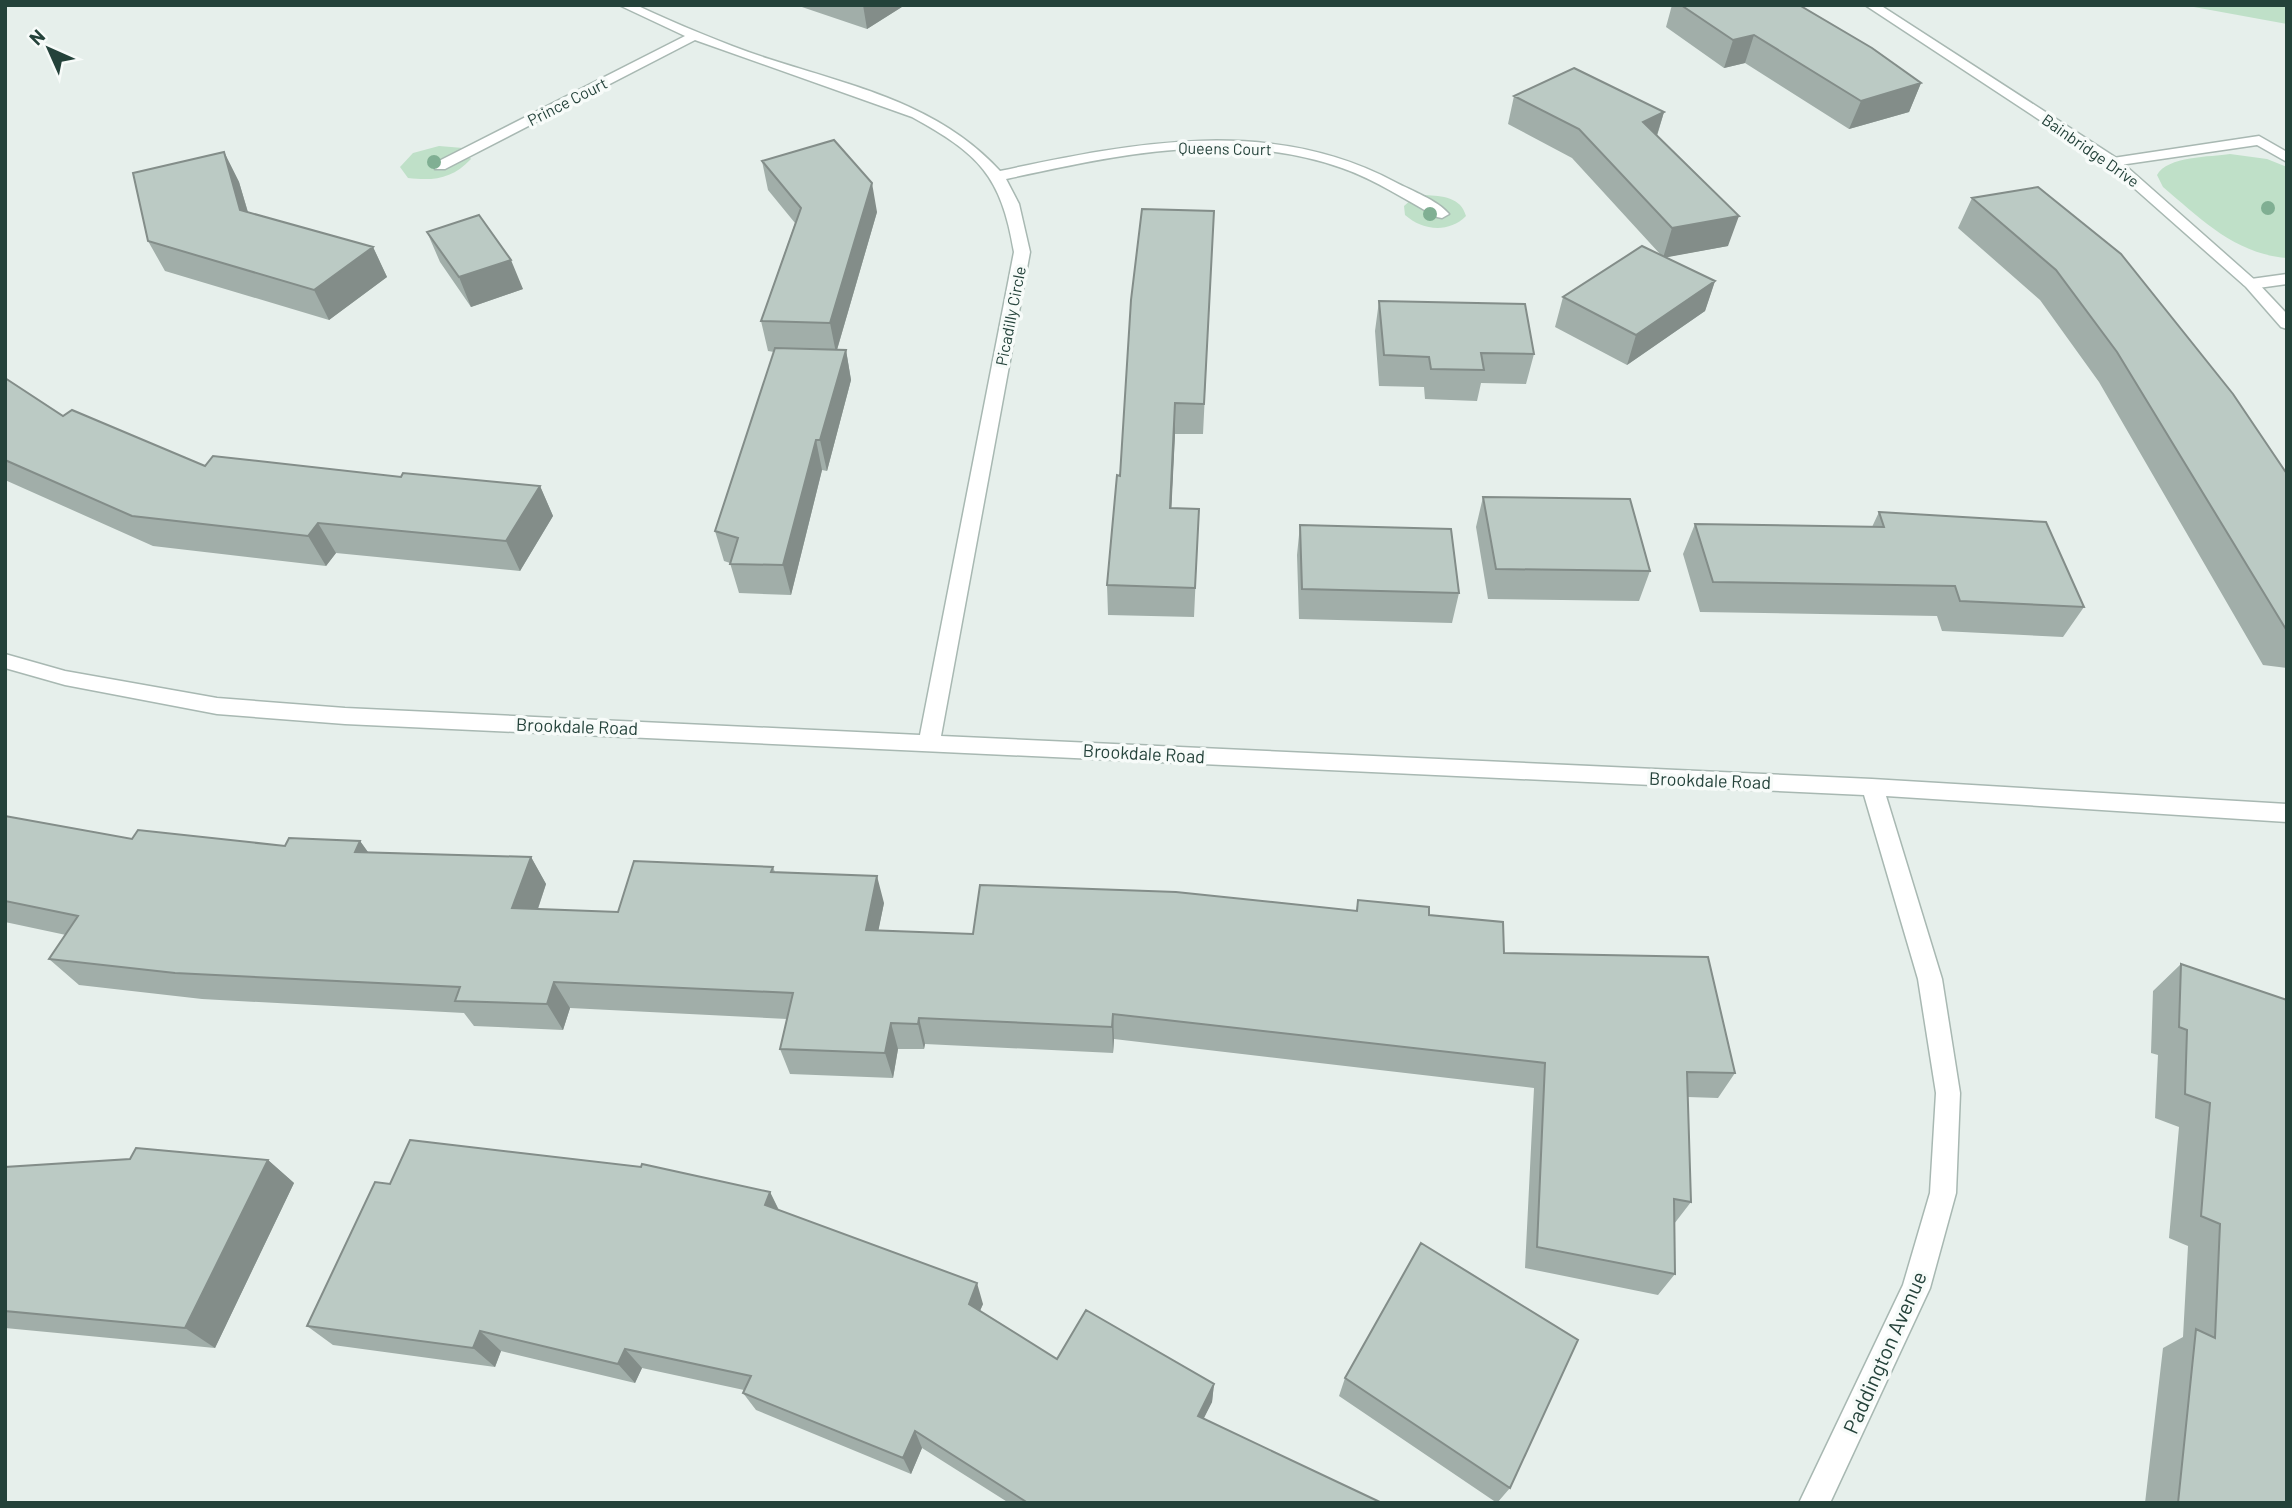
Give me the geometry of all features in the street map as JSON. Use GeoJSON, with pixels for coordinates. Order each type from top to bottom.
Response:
{"type":"FeatureCollection","features":[{"type":"Feature","properties":{"kind":"street","name":"Picadilly Circle"},"geometry":{"type":"LineString","coordinates":[[625,5],[694,36],[896,105],[952,135],[976,153],[998,176],[1011,197],[1022,252],[929,742]]}},
{"type":"Feature","properties":{"kind":"street","name":"Bainbridge Drive"},"geometry":{"type":"LineString","coordinates":[[1871,5],[2113,162],[2252,284],[2287,324]]}},
{"type":"Feature","properties":{"kind":"street","name":"Prince Court"},"geometry":{"type":"LineString","coordinates":[[440,166],[694,36]]}},
{"type":"Feature","properties":{"kind":"street"},"geometry":{"type":"LineString","coordinates":[[2113,162],[2259,140],[2287,158]]}},
{"type":"Feature","properties":{"kind":"street","name":"Queens Court"},"geometry":{"type":"LineString","coordinates":[[998,176],[1141,148],[1238,145],[1311,154],[1346,164],[1442,214]]}},
{"type":"Feature","properties":{"kind":"street"},"geometry":{"type":"LineString","coordinates":[[2252,284],[2287,279]]}},
{"type":"Feature","properties":{"kind":"street","name":"Brookdale Road"},"geometry":{"type":"LineString","coordinates":[[5,661],[65,678],[217,706],[345,716],[1871,787],[2287,813]]}},
{"type":"Feature","properties":{"kind":"street","name":"Paddington Avenue"},"geometry":{"type":"LineString","coordinates":[[1814,1503],[1916,1288],[1943,1193],[1948,1093],[1930,979],[1871,787]]}},
{"type":"Feature","properties":{"kind":"green space"},"geometry":{"type":"Polygon","coordinates":[[[2183,5],[2287,5],[2287,24],[2183,5]]]}},
{"type":"Feature","properties":{"kind":"green space"},"geometry":{"type":"Polygon","coordinates":[[[439,146],[463,148],[471,159],[450,175],[426,179],[408,178],[400,167],[413,153],[439,146]]]}},
{"type":"Feature","properties":{"kind":"green space"},"geometry":{"type":"Polygon","coordinates":[[[2230,154],[2267,159],[2287,167],[2287,258],[2251,250],[2220,233],[2163,187],[2157,175],[2162,169],[2179,161],[2230,154]]]}},
{"type":"Feature","properties":{"kind":"green space"},"geometry":{"type":"Polygon","coordinates":[[[1425,195],[1455,201],[1466,216],[1443,228],[1419,224],[1405,215],[1404,206],[1412,199],[1425,195]]]}},
{"type":"Feature","properties":{"kind":"building"},"geometry":{"type":"Polygon","coordinates":[[[1681,5],[1799,5],[1872,48],[1921,83],[1861,101],[1754,35],[1733,40],[1681,5]]]}},
{"type":"Feature","properties":{"kind":"building"},"geometry":{"type":"Polygon","coordinates":[[[1574,68],[1664,112],[1643,122],[1739,216],[1672,228],[1579,129],[1514,96],[1574,68]]]}},
{"type":"Feature","properties":{"kind":"building"},"geometry":{"type":"Polygon","coordinates":[[[834,140],[872,183],[830,323],[761,321],[801,208],[762,161],[834,140]]]}},
{"type":"Feature","properties":{"kind":"building"},"geometry":{"type":"Polygon","coordinates":[[[224,152],[240,210],[373,247],[314,290],[148,241],[133,173],[224,152]]]}},
{"type":"Feature","properties":{"kind":"building"},"geometry":{"type":"Polygon","coordinates":[[[2038,187],[2121,254],[2233,394],[2287,474],[2287,631],[2117,352],[2056,270],[1972,198],[2038,187]]]}},
{"type":"Feature","properties":{"kind":"building"},"geometry":{"type":"Polygon","coordinates":[[[1142,209],[1214,211],[1204,404],[1175,403],[1170,508],[1199,509],[1195,588],[1107,585],[1117,475],[1120,476],[1131,300],[1142,209]]]}},
{"type":"Feature","properties":{"kind":"building"},"geometry":{"type":"Polygon","coordinates":[[[479,215],[511,260],[459,277],[427,232],[479,215]]]}},
{"type":"Feature","properties":{"kind":"building"},"geometry":{"type":"Polygon","coordinates":[[[1642,246],[1715,281],[1636,335],[1563,297],[1642,246]]]}},
{"type":"Feature","properties":{"kind":"building"},"geometry":{"type":"Polygon","coordinates":[[[1379,301],[1525,304],[1534,354],[1481,353],[1484,370],[1431,369],[1429,357],[1384,355],[1379,301]]]}},
{"type":"Feature","properties":{"kind":"building"},"geometry":{"type":"Polygon","coordinates":[[[775,348],[846,350],[820,440],[816,440],[783,565],[730,564],[738,538],[715,531],[775,348]]]}},
{"type":"Feature","properties":{"kind":"building"},"geometry":{"type":"Polygon","coordinates":[[[5,378],[63,416],[72,410],[205,466],[213,456],[401,477],[403,473],[540,486],[506,541],[318,523],[308,536],[132,516],[5,460],[5,378]]]}},
{"type":"Feature","properties":{"kind":"building"},"geometry":{"type":"Polygon","coordinates":[[[1483,497],[1630,499],[1650,571],[1496,569],[1483,497]]]}},
{"type":"Feature","properties":{"kind":"building"},"geometry":{"type":"Polygon","coordinates":[[[1879,512],[2046,522],[2084,607],[1960,601],[1955,586],[1713,582],[1695,524],[1884,527],[1879,512]]]}},
{"type":"Feature","properties":{"kind":"building"},"geometry":{"type":"Polygon","coordinates":[[[1300,525],[1451,529],[1459,593],[1302,589],[1300,525]]]}},
{"type":"Feature","properties":{"kind":"building"},"geometry":{"type":"Polygon","coordinates":[[[5,816],[132,839],[138,830],[285,846],[289,838],[360,841],[355,852],[531,857],[512,908],[618,912],[634,861],[773,867],[771,872],[877,876],[866,930],[973,934],[980,885],[1176,892],[1357,911],[1358,900],[1429,907],[1429,915],[1503,922],[1504,953],[1708,957],[1735,1073],[1687,1072],[1691,1202],[1674,1199],[1675,1274],[1537,1247],[1545,1063],[1113,1014],[1112,1027],[919,1018],[918,1024],[891,1023],[885,1053],[780,1049],[793,993],[554,982],[547,1004],[455,1001],[460,987],[175,973],[49,959],[78,916],[5,901],[5,816]]]}},
{"type":"Feature","properties":{"kind":"building"},"geometry":{"type":"Polygon","coordinates":[[[2181,964],[2287,1000],[2287,1503],[2178,1503],[2196,1329],[2215,1338],[2220,1224],[2201,1216],[2210,1103],[2185,1094],[2187,1030],[2179,1027],[2181,964]]]}},
{"type":"Feature","properties":{"kind":"building"},"geometry":{"type":"Polygon","coordinates":[[[410,1140],[641,1167],[642,1164],[770,1192],[765,1205],[977,1283],[969,1304],[1057,1359],[1086,1310],[1214,1384],[1198,1416],[1382,1503],[1028,1503],[915,1431],[903,1458],[743,1393],[751,1376],[625,1349],[618,1364],[480,1331],[473,1348],[307,1326],[375,1182],[390,1184],[410,1140]]]}},
{"type":"Feature","properties":{"kind":"building"},"geometry":{"type":"Polygon","coordinates":[[[136,1148],[268,1160],[185,1328],[5,1311],[5,1167],[130,1159],[136,1148]]]}},
{"type":"Feature","properties":{"kind":"building"},"geometry":{"type":"Polygon","coordinates":[[[1421,1243],[1578,1340],[1510,1488],[1345,1378],[1421,1243]]]}}]}
